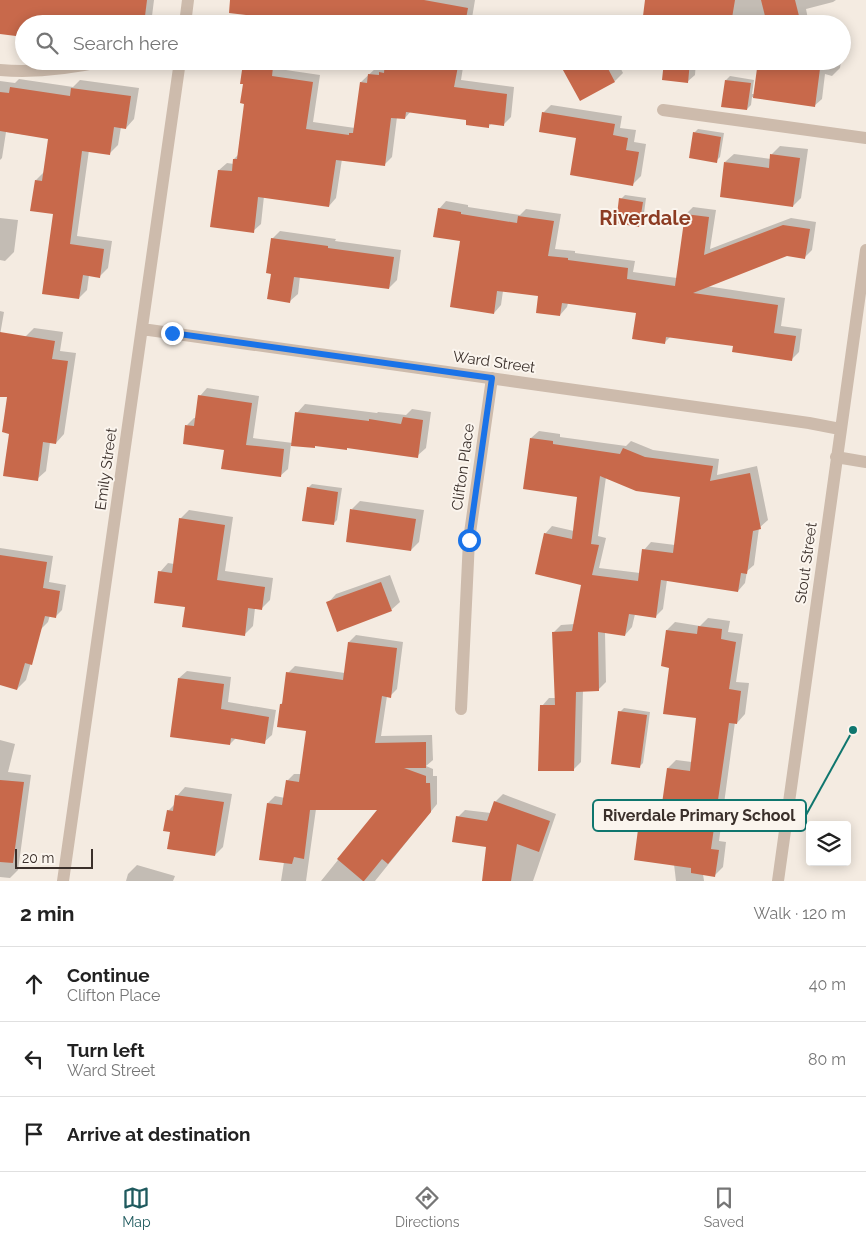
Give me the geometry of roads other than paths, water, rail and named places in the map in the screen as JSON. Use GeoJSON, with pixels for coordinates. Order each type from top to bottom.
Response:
{"type":"FeatureCollection","features":[{"type":"Feature","properties":{"kind":"street"},"geometry":{"type":"LineString","coordinates":[[186,15],[188,0]]}},
{"type":"Feature","properties":{"kind":"street"},"geometry":{"type":"LineString","coordinates":[[0,70],[36,72],[56,70]]}},
{"type":"Feature","properties":{"kind":"street","name":"Emily Street"},"geometry":{"type":"LineString","coordinates":[[62,881],[179,70]]}},
{"type":"Feature","properties":{"kind":"street"},"geometry":{"type":"LineString","coordinates":[[663,110],[866,138]]}},
{"type":"Feature","properties":{"kind":"street","name":"Stout Street"},"geometry":{"type":"LineString","coordinates":[[778,881],[866,250]]}},
{"type":"Feature","properties":{"kind":"street","name":"Ward Street"},"geometry":{"type":"LineString","coordinates":[[142,329],[840,428]]}},
{"type":"Feature","properties":{"kind":"street","name":"Clifton Place"},"geometry":{"type":"LineString","coordinates":[[461,709],[469,540],[492,378]]}},
{"type":"Feature","properties":{"kind":"street"},"geometry":{"type":"LineString","coordinates":[[836,457],[866,462]]}},
{"type":"Feature","properties":{"kind":"place","name":"Riverdale Primary School"},"geometry":{"type":"Point","coordinates":[853,730]}},
{"type":"Feature","properties":{"kind":"district","name":"Riverdale"},"geometry":{"type":"Point","coordinates":[645,218]}}]}
